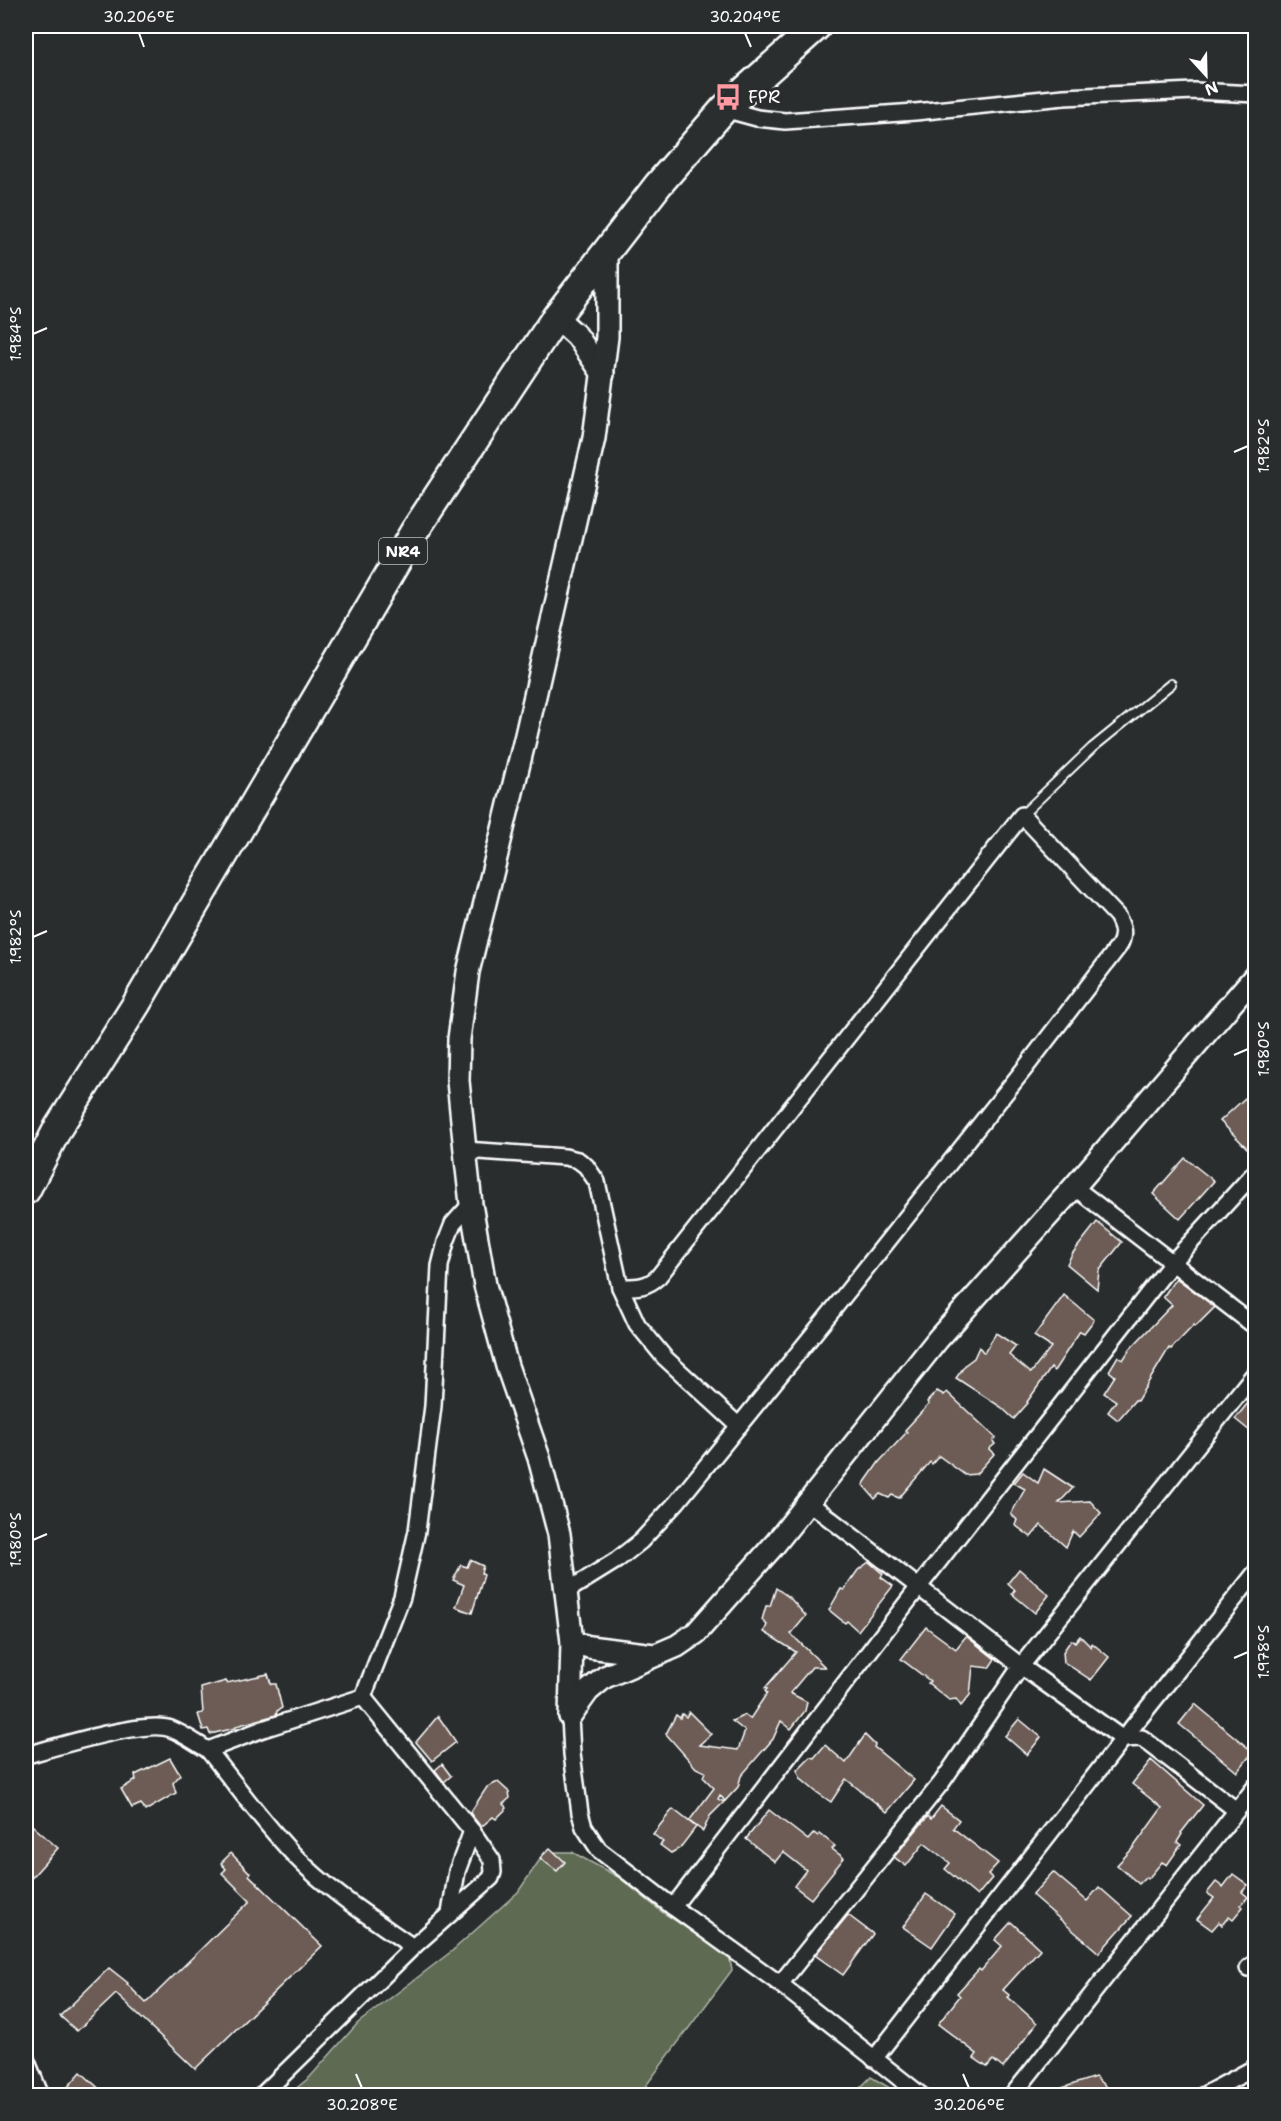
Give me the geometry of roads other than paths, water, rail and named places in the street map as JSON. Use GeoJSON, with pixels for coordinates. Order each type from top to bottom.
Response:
{"type":"FeatureCollection","features":[{"type":"Feature","properties":{"kind":"highway","name":"NR4"},"geometry":{"type":"LineString","coordinates":[[26,1190],[58,1128],[137,1003],[414,532],[556,317],[658,185],[724,109],[818,26]]}},
{"type":"Feature","properties":{"kind":"highway","name":"NR4"},"geometry":{"type":"LineString","coordinates":[[26,1162],[58,1128]]}},
{"type":"Feature","properties":{"kind":"street"},"geometry":{"type":"LineString","coordinates":[[724,109],[757,118],[785,121],[904,113],[1064,96],[1194,91],[1256,94]]}},
{"type":"Feature","properties":{"kind":"street"},"geometry":{"type":"LineString","coordinates":[[607,251],[607,337],[594,438],[526,735],[468,972],[459,1039],[458,1081],[471,1204],[485,1286],[494,1321],[550,1494],[559,1534],[572,1642],[570,1716],[572,1754],[584,1827],[599,1850],[674,1908],[780,1984],[922,2096]]}},
{"type":"Feature","properties":{"kind":"street"},"geometry":{"type":"LineString","coordinates":[[556,317],[577,336],[603,374]]}},
{"type":"Feature","properties":{"kind":"street"},"geometry":{"type":"LineString","coordinates":[[567,1591],[617,1560],[641,1541],[677,1502],[739,1426],[1026,1068],[1119,946],[1123,939],[1122,925],[1117,916],[1022,815],[658,1277],[651,1284],[641,1287],[620,1287]]}},
{"type":"Feature","properties":{"kind":"street"},"geometry":{"type":"LineString","coordinates":[[570,1716],[588,1691],[605,1677],[677,1646],[696,1633],[769,1552],[938,1339],[1074,1187],[1256,975]]}},
{"type":"Feature","properties":{"kind":"street"},"geometry":{"type":"LineString","coordinates":[[465,1150],[565,1157],[578,1160],[586,1167],[597,1182],[620,1287],[637,1324],[664,1358],[739,1426]]}},
{"type":"Feature","properties":{"kind":"street"},"geometry":{"type":"LineString","coordinates":[[674,1908],[918,1588],[1172,1263],[1256,1171]]}},
{"type":"Feature","properties":{"kind":"street"},"geometry":{"type":"LineString","coordinates":[[1074,1187],[1256,1327]]}},
{"type":"Feature","properties":{"kind":"street"},"geometry":{"type":"LineString","coordinates":[[363,1697],[402,1597],[417,1531],[433,1406],[440,1266],[453,1224],[471,1204]]}},
{"type":"Feature","properties":{"kind":"street"},"geometry":{"type":"LineString","coordinates":[[780,1984],[942,1782],[1022,1666],[1256,1372]]}},
{"type":"Feature","properties":{"kind":"street"},"geometry":{"type":"LineString","coordinates":[[808,1502],[918,1588],[1123,1739],[1142,1738],[1236,1810]]}},
{"type":"Feature","properties":{"kind":"street"},"geometry":{"type":"LineString","coordinates":[[874,2059],[1256,1572]]}},
{"type":"Feature","properties":{"kind":"street"},"geometry":{"type":"LineString","coordinates":[[572,1642],[589,1647],[656,1655]]}},
{"type":"Feature","properties":{"kind":"street"},"geometry":{"type":"LineString","coordinates":[[208,1750],[263,1729],[363,1697]]}},
{"type":"Feature","properties":{"kind":"street"},"geometry":{"type":"LineString","coordinates":[[261,2096],[413,1947],[491,1878],[493,1872],[492,1860],[471,1831],[363,1697]]}},
{"type":"Feature","properties":{"kind":"street"},"geometry":{"type":"LineString","coordinates":[[31,1754],[76,1741],[131,1730],[170,1728],[208,1750],[297,1858],[352,1904],[413,1947]]}},
{"type":"Feature","properties":{"kind":"street"},"geometry":{"type":"LineString","coordinates":[[1012,2096],[1256,1786]]}},
{"type":"Feature","properties":{"kind":"street"},"geometry":{"type":"LineString","coordinates":[[450,1913],[457,1871],[471,1831]]}},
{"type":"Feature","properties":{"kind":"street"},"geometry":{"type":"LineString","coordinates":[[26,2059],[41,2096]]}},
{"type":"Feature","properties":{"kind":"street"},"geometry":{"type":"LineString","coordinates":[[1202,2096],[1256,2067]]}},
{"type":"Feature","properties":{"kind":"lane"},"geometry":{"type":"LineString","coordinates":[[1022,815],[1092,748],[1171,684]]}},
{"type":"Feature","properties":{"kind":"place","name":"FPR"},"geometry":{"type":"Point","coordinates":[728,97]}}]}
